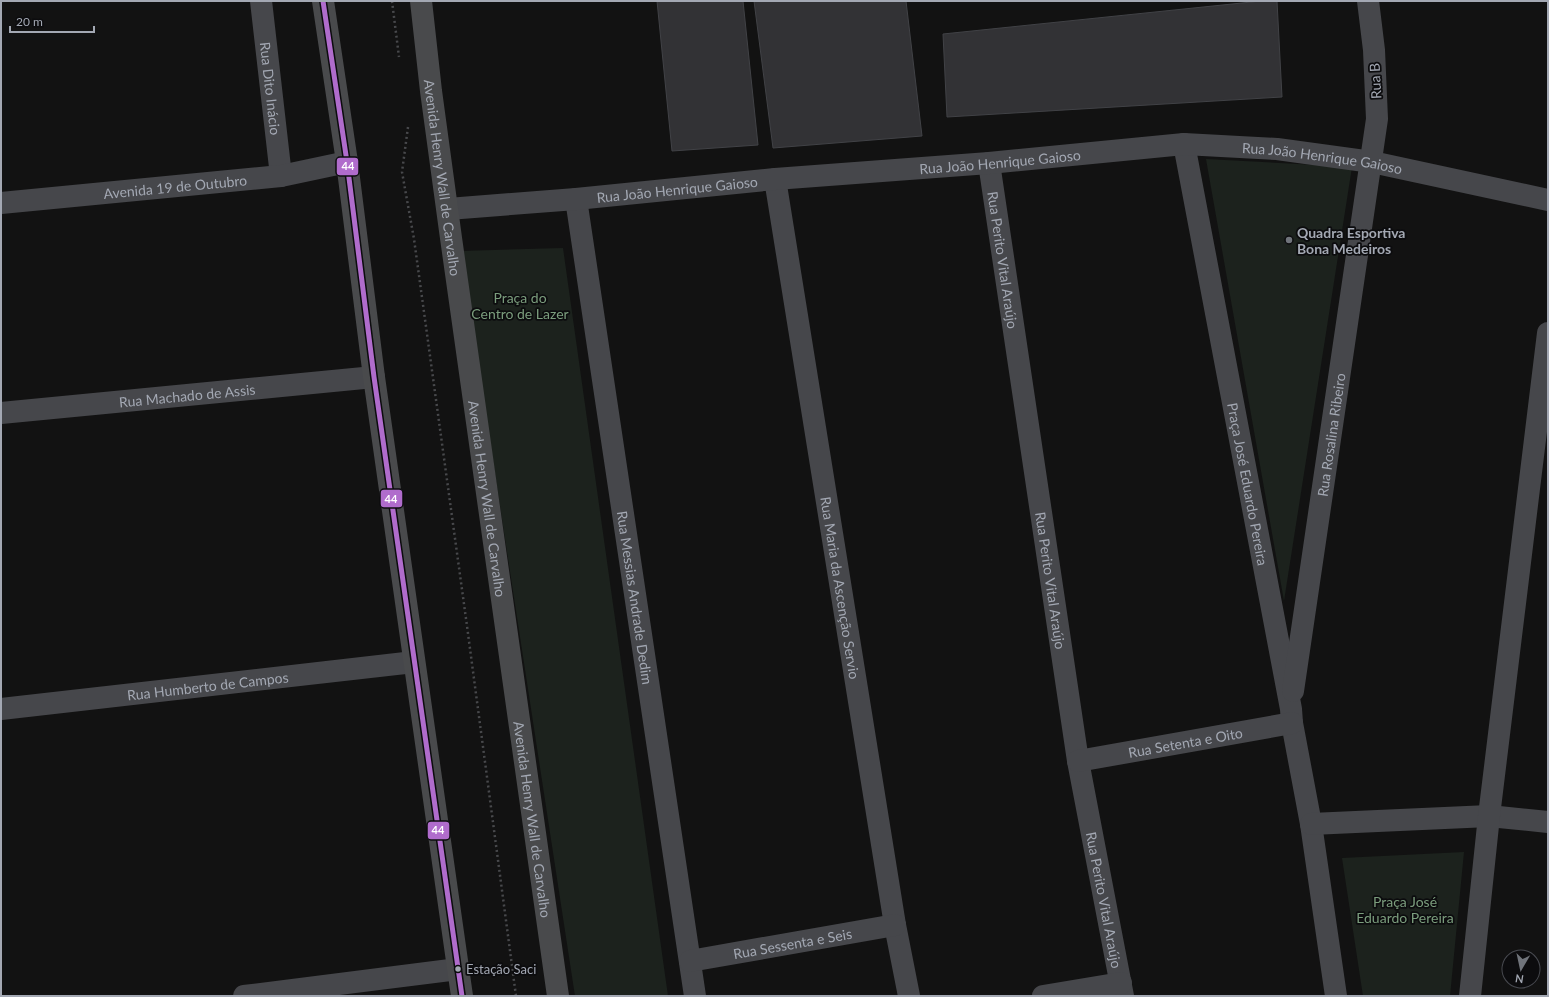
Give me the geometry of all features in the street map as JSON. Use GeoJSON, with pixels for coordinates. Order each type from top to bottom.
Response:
{"type":"FeatureCollection","features":[{"type":"Feature","properties":{"kind":"main road"},"geometry":{"type":"LineString","coordinates":[[323,1],[347,162],[374,377],[462,996]]}},
{"type":"Feature","properties":{"kind":"main road","name":"Avenida Henry Wall de Carvalho"},"geometry":{"type":"LineString","coordinates":[[421,1],[431,91],[558,996]]}},
{"type":"Feature","properties":{"kind":"street","name":"Rua Dito Inácio"},"geometry":{"type":"LineString","coordinates":[[261,1],[281,176]]}},
{"type":"Feature","properties":{"kind":"street","name":"Rua B"},"geometry":{"type":"LineString","coordinates":[[1368,1],[1374,50],[1377,119],[1372,162]]}},
{"type":"Feature","properties":{"kind":"street","name":"Rua João Henrique Gaioso"},"geometry":{"type":"LineString","coordinates":[[448,209],[576,199],[775,179],[989,163],[1184,144],[1277,149],[1372,162],[1548,200]]}},
{"type":"Feature","properties":{"kind":"street","name":"Praça José Eduardo Pereira"},"geometry":{"type":"LineString","coordinates":[[1184,144],[1311,824],[1336,996]]}},
{"type":"Feature","properties":{"kind":"street","name":"Avenida 19 de Outubro"},"geometry":{"type":"LineString","coordinates":[[1,203],[281,176],[347,162]]}},
{"type":"Feature","properties":{"kind":"street","name":"Rua Rosalina Ribeiro"},"geometry":{"type":"LineString","coordinates":[[1291,716],[1372,162]]}},
{"type":"Feature","properties":{"kind":"street","name":"Rua Perito Vital Araújo"},"geometry":{"type":"LineString","coordinates":[[989,163],[1078,761],[1122,990]]}},
{"type":"Feature","properties":{"kind":"street","name":"Rua Maria da Ascenção Servio"},"geometry":{"type":"LineString","coordinates":[[775,179],[895,924],[909,996]]}},
{"type":"Feature","properties":{"kind":"street","name":"Rua Messias Andrade Dedim"},"geometry":{"type":"LineString","coordinates":[[576,199],[695,996]]}},
{"type":"Feature","properties":{"kind":"street"},"geometry":{"type":"LineString","coordinates":[[1470,996],[1489,816],[1548,332]]}},
{"type":"Feature","properties":{"kind":"street","name":"Rua Machado de Assis"},"geometry":{"type":"LineString","coordinates":[[1,413],[374,377]]}},
{"type":"Feature","properties":{"kind":"street","name":"Rua Humberto de Campos"},"geometry":{"type":"LineString","coordinates":[[1,709],[414,662]]}},
{"type":"Feature","properties":{"kind":"street","name":"Rua Setenta e Oito"},"geometry":{"type":"LineString","coordinates":[[1078,761],[1291,716]]}},
{"type":"Feature","properties":{"kind":"street"},"geometry":{"type":"LineString","coordinates":[[1311,824],[1489,816],[1548,822]]}},
{"type":"Feature","properties":{"kind":"street","name":"Rua Sessenta e Seis"},"geometry":{"type":"LineString","coordinates":[[690,961],[895,924]]}},
{"type":"Feature","properties":{"kind":"street"},"geometry":{"type":"LineString","coordinates":[[244,996],[458,969]]}},
{"type":"Feature","properties":{"kind":"street"},"geometry":{"type":"LineString","coordinates":[[1043,996],[1122,990]]}},
{"type":"Feature","properties":{"kind":"path"},"geometry":{"type":"LineString","coordinates":[[392,1],[400,64]]}},
{"type":"Feature","properties":{"kind":"path"},"geometry":{"type":"LineString","coordinates":[[408,126],[402,172],[414,239],[516,996]]}},
{"type":"Feature","properties":{"kind":"green space"},"geometry":{"type":"Polygon","coordinates":[[[1206,159],[1352,167],[1284,601],[1206,159]]]}},
{"type":"Feature","properties":{"kind":"green space","name":"Praça do Centro de Lazer"},"geometry":{"type":"Polygon","coordinates":[[[563,248],[668,996],[575,996],[461,251],[563,248]]]}},
{"type":"Feature","properties":{"kind":"green space","name":"Praça José Eduardo Pereira"},"geometry":{"type":"Polygon","coordinates":[[[1464,852],[1450,996],[1363,996],[1342,858],[1464,852]]]}},
{"type":"Feature","properties":{"kind":"building"},"geometry":{"type":"Polygon","coordinates":[[[657,1],[743,1],[758,145],[672,151],[657,1]]]}},
{"type":"Feature","properties":{"kind":"building"},"geometry":{"type":"Polygon","coordinates":[[[754,1],[906,1],[922,136],[773,148],[754,1]]]}},
{"type":"Feature","properties":{"kind":"building"},"geometry":{"type":"Polygon","coordinates":[[[1261,1],[1277,1],[1282,97],[947,117],[943,34],[1261,1]]]}},
{"type":"Feature","properties":{"kind":"transit line","name":"44"},"geometry":{"type":"LineString","coordinates":[[323,1],[347,162],[374,377],[462,996]]}},
{"type":"Feature","properties":{"kind":"place","name":"Quadra Esportiva Bona Medeiros"},"geometry":{"type":"Point","coordinates":[1289,240]}},
{"type":"Feature","properties":{"kind":"place","name":"Estação Saci"},"geometry":{"type":"Point","coordinates":[458,969]}}]}
